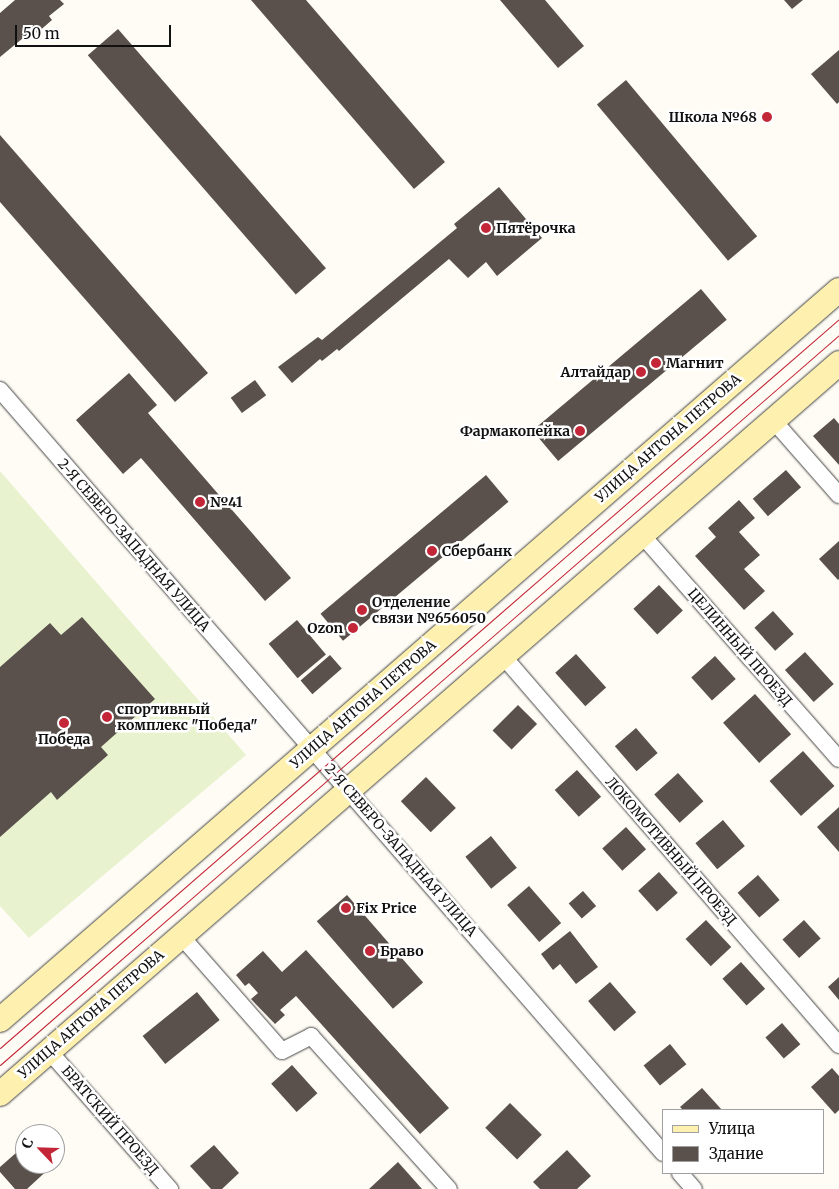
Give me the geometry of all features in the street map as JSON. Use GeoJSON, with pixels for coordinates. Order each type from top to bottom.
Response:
{"type":"FeatureCollection","features":[{"type":"Feature","properties":{"kind":"main road","name":"УЛИЦА АНТОНА ПЕТРОВА"},"geometry":{"type":"LineString","coordinates":[[0,1020],[839,290]]}},
{"type":"Feature","properties":{"kind":"main road","name":"УЛИЦА АНТОНА ПЕТРОВА"},"geometry":{"type":"LineString","coordinates":[[0,1094],[839,364]]}},
{"type":"Feature","properties":{"kind":"street","name":"2-Я СЕВЕРО-ЗАПАДНАЯ УЛИЦА"},"geometry":{"type":"LineString","coordinates":[[0,390],[662,1152]]}},
{"type":"Feature","properties":{"kind":"street"},"geometry":{"type":"LineString","coordinates":[[774,420],[839,495]]}},
{"type":"Feature","properties":{"kind":"street","name":"ЦЕЛИННЫЙ ПРОЕЗД"},"geometry":{"type":"LineString","coordinates":[[642,535],[839,759]]}},
{"type":"Feature","properties":{"kind":"street","name":"ЛОКОМОТИВНЫЙ ПРОЕЗД"},"geometry":{"type":"LineString","coordinates":[[503,656],[839,1045]]}},
{"type":"Feature","properties":{"kind":"street"},"geometry":{"type":"LineString","coordinates":[[181,936],[282,1051],[311,1036],[449,1189]]}},
{"type":"Feature","properties":{"kind":"street","name":"БРАТСКИЙ ПРОЕЗД"},"geometry":{"type":"LineString","coordinates":[[49,1051],[170,1189]]}},
{"type":"Feature","properties":{"kind":"street"},"geometry":{"type":"LineString","coordinates":[[681,1174],[694,1189]]}},
{"type":"Feature","properties":{"kind":"green space","name":"спортивный комплекс \"Победа\""},"geometry":{"type":"Polygon","coordinates":[[[0,471],[246,755],[29,938],[0,906],[0,471]]]}},
{"type":"Feature","properties":{"kind":"building"},"geometry":{"type":"Polygon","coordinates":[[[15,0],[60,0],[64,4],[49,16],[52,20],[37,33],[34,29],[0,57],[0,13],[15,0]]]}},
{"type":"Feature","properties":{"kind":"building"},"geometry":{"type":"Polygon","coordinates":[[[251,0],[306,0],[445,162],[414,189],[251,0]]]}},
{"type":"Feature","properties":{"kind":"building"},"geometry":{"type":"Polygon","coordinates":[[[500,0],[545,0],[584,46],[558,68],[500,0]]]}},
{"type":"Feature","properties":{"kind":"building"},"geometry":{"type":"Polygon","coordinates":[[[784,0],[803,0],[792,9],[784,0]]]}},
{"type":"Feature","properties":{"kind":"building"},"geometry":{"type":"Polygon","coordinates":[[[118,29],[326,268],[296,294],[88,55],[118,29]]]}},
{"type":"Feature","properties":{"kind":"building"},"geometry":{"type":"Polygon","coordinates":[[[839,50],[839,102],[837,104],[811,74],[839,50]]]}},
{"type":"Feature","properties":{"kind":"building"},"geometry":{"type":"Polygon","coordinates":[[[626,80],[757,236],[728,261],[597,104],[626,80]]]}},
{"type":"Feature","properties":{"kind":"building"},"geometry":{"type":"Polygon","coordinates":[[[0,135],[208,373],[175,402],[0,202],[0,135]]]}},
{"type":"Feature","properties":{"kind":"building"},"geometry":{"type":"Polygon","coordinates":[[[499,187],[542,238],[497,276],[486,262],[468,278],[449,259],[339,351],[337,349],[322,361],[320,359],[292,383],[278,367],[318,337],[322,340],[457,228],[454,224],[499,187]]]}},
{"type":"Feature","properties":{"kind":"building"},"geometry":{"type":"Polygon","coordinates":[[[701,289],[727,320],[558,461],[532,430],[701,289]]]}},
{"type":"Feature","properties":{"kind":"building"},"geometry":{"type":"Polygon","coordinates":[[[129,373],[157,405],[148,413],[291,578],[265,601],[141,458],[123,474],[76,420],[129,373]]]}},
{"type":"Feature","properties":{"kind":"building"},"geometry":{"type":"Polygon","coordinates":[[[255,380],[266,395],[242,413],[231,398],[255,380]]]}},
{"type":"Feature","properties":{"kind":"building"},"geometry":{"type":"Polygon","coordinates":[[[834,418],[839,424],[839,465],[813,436],[834,418]]]}},
{"type":"Feature","properties":{"kind":"building"},"geometry":{"type":"Polygon","coordinates":[[[786,470],[801,487],[768,516],[753,499],[786,470]]]}},
{"type":"Feature","properties":{"kind":"building"},"geometry":{"type":"Polygon","coordinates":[[[486,475],[508,502],[343,641],[321,614],[486,475]]]}},
{"type":"Feature","properties":{"kind":"building"},"geometry":{"type":"Polygon","coordinates":[[[739,500],[755,518],[739,532],[760,555],[744,569],[765,591],[744,610],[695,556],[716,537],[708,528],[739,500]]]}},
{"type":"Feature","properties":{"kind":"building"},"geometry":{"type":"Polygon","coordinates":[[[839,541],[839,579],[838,580],[819,559],[839,541]]]}},
{"type":"Feature","properties":{"kind":"building"},"geometry":{"type":"Polygon","coordinates":[[[659,585],[683,611],[657,634],[633,609],[659,585]]]}},
{"type":"Feature","properties":{"kind":"building"},"geometry":{"type":"Polygon","coordinates":[[[773,611],[794,634],[775,651],[754,628],[773,611]]]}},
{"type":"Feature","properties":{"kind":"building","name":"Победа"},"geometry":{"type":"Polygon","coordinates":[[[82,617],[155,699],[101,747],[108,755],[57,800],[51,792],[0,837],[0,667],[50,623],[61,635],[82,617]]]}},
{"type":"Feature","properties":{"kind":"building"},"geometry":{"type":"Polygon","coordinates":[[[297,620],[326,654],[298,678],[269,644],[297,620]]]}},
{"type":"Feature","properties":{"kind":"building"},"geometry":{"type":"Polygon","coordinates":[[[805,652],[834,684],[814,702],[785,670],[805,652]]]}},
{"type":"Feature","properties":{"kind":"building"},"geometry":{"type":"Polygon","coordinates":[[[576,654],[606,687],[585,706],[555,673],[576,654]]]}},
{"type":"Feature","properties":{"kind":"building"},"geometry":{"type":"Polygon","coordinates":[[[330,655],[342,669],[312,694],[301,681],[330,655]]]}},
{"type":"Feature","properties":{"kind":"building"},"geometry":{"type":"Polygon","coordinates":[[[715,656],[736,679],[712,700],[691,677],[715,656]]]}},
{"type":"Feature","properties":{"kind":"building"},"geometry":{"type":"Polygon","coordinates":[[[755,694],[791,734],[759,763],[723,723],[755,694]]]}},
{"type":"Feature","properties":{"kind":"building"},"geometry":{"type":"Polygon","coordinates":[[[518,705],[537,724],[512,750],[493,730],[518,705]]]}},
{"type":"Feature","properties":{"kind":"building"},"geometry":{"type":"Polygon","coordinates":[[[636,728],[658,753],[637,771],[615,746],[636,728]]]}},
{"type":"Feature","properties":{"kind":"building"},"geometry":{"type":"Polygon","coordinates":[[[803,751],[834,786],[801,816],[770,781],[803,751]]]}},
{"type":"Feature","properties":{"kind":"building"},"geometry":{"type":"Polygon","coordinates":[[[577,770],[601,797],[579,817],[555,790],[577,770]]]}},
{"type":"Feature","properties":{"kind":"building"},"geometry":{"type":"Polygon","coordinates":[[[678,773],[703,801],[680,823],[654,794],[678,773]]]}},
{"type":"Feature","properties":{"kind":"building"},"geometry":{"type":"Polygon","coordinates":[[[426,777],[456,808],[431,832],[401,801],[426,777]]]}},
{"type":"Feature","properties":{"kind":"building"},"geometry":{"type":"Polygon","coordinates":[[[839,807],[839,852],[817,827],[839,807]]]}},
{"type":"Feature","properties":{"kind":"building"},"geometry":{"type":"Polygon","coordinates":[[[723,820],[745,846],[717,869],[695,843],[723,820]]]}},
{"type":"Feature","properties":{"kind":"building"},"geometry":{"type":"Polygon","coordinates":[[[626,827],[646,849],[622,871],[602,848],[626,827]]]}},
{"type":"Feature","properties":{"kind":"building"},"geometry":{"type":"Polygon","coordinates":[[[491,836],[517,868],[491,889],[465,857],[491,836]]]}},
{"type":"Feature","properties":{"kind":"building"},"geometry":{"type":"Polygon","coordinates":[[[659,872],[678,893],[657,912],[638,891],[659,872]]]}},
{"type":"Feature","properties":{"kind":"building"},"geometry":{"type":"Polygon","coordinates":[[[758,875],[780,900],[759,918],[738,893],[758,875]]]}},
{"type":"Feature","properties":{"kind":"building"},"geometry":{"type":"Polygon","coordinates":[[[529,886],[561,923],[539,942],[507,905],[529,886]]]}},
{"type":"Feature","properties":{"kind":"building"},"geometry":{"type":"Polygon","coordinates":[[[583,891],[596,906],[582,919],[569,903],[583,891]]]}},
{"type":"Feature","properties":{"kind":"building","name":"Браво"},"geometry":{"type":"Polygon","coordinates":[[[347,895],[423,983],[393,1009],[317,921],[347,895]]]}},
{"type":"Feature","properties":{"kind":"building"},"geometry":{"type":"Polygon","coordinates":[[[706,920],[731,947],[711,966],[686,939],[706,920]]]}},
{"type":"Feature","properties":{"kind":"building"},"geometry":{"type":"Polygon","coordinates":[[[804,920],[821,939],[799,958],[782,939],[804,920]]]}},
{"type":"Feature","properties":{"kind":"building"},"geometry":{"type":"Polygon","coordinates":[[[570,931],[598,967],[576,984],[560,964],[553,970],[541,954],[570,931]]]}},
{"type":"Feature","properties":{"kind":"building"},"geometry":{"type":"Polygon","coordinates":[[[306,950],[449,1108],[420,1134],[296,996],[280,1010],[285,1015],[275,1024],[251,999],[258,993],[249,983],[245,986],[236,975],[263,951],[282,972],[306,950]]]}},
{"type":"Feature","properties":{"kind":"building"},"geometry":{"type":"Polygon","coordinates":[[[741,962],[765,989],[747,1005],[722,979],[741,962]]]}},
{"type":"Feature","properties":{"kind":"building"},"geometry":{"type":"Polygon","coordinates":[[[839,977],[839,1000],[828,987],[839,977]]]}},
{"type":"Feature","properties":{"kind":"building"},"geometry":{"type":"Polygon","coordinates":[[[610,982],[636,1012],[614,1031],[588,1001],[610,982]]]}},
{"type":"Feature","properties":{"kind":"building"},"geometry":{"type":"Polygon","coordinates":[[[197,992],[220,1020],[165,1064],[143,1036],[197,992]]]}},
{"type":"Feature","properties":{"kind":"building"},"geometry":{"type":"Polygon","coordinates":[[[782,1023],[800,1044],[784,1059],[765,1037],[782,1023]]]}},
{"type":"Feature","properties":{"kind":"building"},"geometry":{"type":"Polygon","coordinates":[[[670,1044],[686,1064],[660,1086],[644,1065],[670,1044]]]}},
{"type":"Feature","properties":{"kind":"building"},"geometry":{"type":"Polygon","coordinates":[[[292,1065],[317,1093],[297,1112],[271,1084],[292,1065]]]}},
{"type":"Feature","properties":{"kind":"building"},"geometry":{"type":"Polygon","coordinates":[[[832,1068],[839,1076],[839,1110],[835,1114],[811,1087],[832,1068]]]}},
{"type":"Feature","properties":{"kind":"building"},"geometry":{"type":"Polygon","coordinates":[[[702,1088],[721,1109],[682,1109],[680,1107],[702,1088]]]}},
{"type":"Feature","properties":{"kind":"building"},"geometry":{"type":"Polygon","coordinates":[[[510,1103],[542,1135],[517,1160],[485,1128],[510,1103]]]}},
{"type":"Feature","properties":{"kind":"building"},"geometry":{"type":"Polygon","coordinates":[[[214,1145],[239,1173],[222,1189],[211,1189],[190,1166],[214,1145]]]}},
{"type":"Feature","properties":{"kind":"building"},"geometry":{"type":"Polygon","coordinates":[[[567,1150],[591,1176],[577,1189],[540,1189],[533,1182],[567,1150]]]}},
{"type":"Feature","properties":{"kind":"building"},"geometry":{"type":"Polygon","coordinates":[[[15,1154],[15,1174],[43,1174],[27,1189],[15,1189],[0,1172],[0,1167],[15,1154]]]}},
{"type":"Feature","properties":{"kind":"building"},"geometry":{"type":"Polygon","coordinates":[[[398,1162],[422,1189],[369,1189],[398,1162]]]}},
{"type":"Feature","properties":{"kind":"tram line"},"geometry":{"type":"LineString","coordinates":[[0,1048],[839,319]]}},
{"type":"Feature","properties":{"kind":"tram line"},"geometry":{"type":"LineString","coordinates":[[0,1065],[839,335]]}},
{"type":"Feature","properties":{"kind":"place","name":"Школа №68"},"geometry":{"type":"Point","coordinates":[767,117]}},
{"type":"Feature","properties":{"kind":"place","name":"Пятёрочка"},"geometry":{"type":"Point","coordinates":[486,228]}},
{"type":"Feature","properties":{"kind":"place","name":"Магнит"},"geometry":{"type":"Point","coordinates":[656,363]}},
{"type":"Feature","properties":{"kind":"place","name":"Алтайдар"},"geometry":{"type":"Point","coordinates":[641,372]}},
{"type":"Feature","properties":{"kind":"place","name":"Фармакопейка"},"geometry":{"type":"Point","coordinates":[580,431]}},
{"type":"Feature","properties":{"kind":"place","name":"№41"},"geometry":{"type":"Point","coordinates":[200,502]}},
{"type":"Feature","properties":{"kind":"place","name":"Сбербанк"},"geometry":{"type":"Point","coordinates":[432,551]}},
{"type":"Feature","properties":{"kind":"place","name":"Отделение связи №656050"},"geometry":{"type":"Point","coordinates":[362,610]}},
{"type":"Feature","properties":{"kind":"place","name":"Ozon"},"geometry":{"type":"Point","coordinates":[353,628]}},
{"type":"Feature","properties":{"kind":"place","name":"спортивный комплекс \"Победа\""},"geometry":{"type":"Point","coordinates":[107,717]}},
{"type":"Feature","properties":{"kind":"place","name":"Победа"},"geometry":{"type":"Point","coordinates":[64,723]}},
{"type":"Feature","properties":{"kind":"place","name":"Fix Price"},"geometry":{"type":"Point","coordinates":[346,908]}},
{"type":"Feature","properties":{"kind":"place","name":"Браво"},"geometry":{"type":"Point","coordinates":[370,951]}}]}
